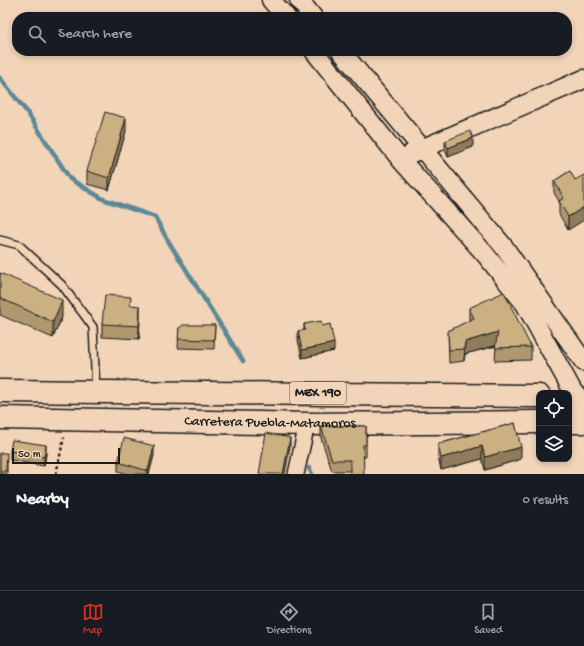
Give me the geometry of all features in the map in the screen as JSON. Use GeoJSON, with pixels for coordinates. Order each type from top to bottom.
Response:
{"type":"FeatureCollection","features":[{"type":"Feature","properties":{"kind":"main road","name":"Carretera Puebla-Matamoros"},"geometry":{"type":"LineString","coordinates":[[0,392],[536,396]]}},
{"type":"Feature","properties":{"kind":"main road","name":"Carretera Puebla-Matamoros"},"geometry":{"type":"LineString","coordinates":[[0,418],[68,418],[306,424],[536,422]]}},
{"type":"Feature","properties":{"kind":"main road"},"geometry":{"type":"LineString","coordinates":[[572,422],[584,422]]}},
{"type":"Feature","properties":{"kind":"street"},"geometry":{"type":"LineString","coordinates":[[271,0],[282,12]]}},
{"type":"Feature","properties":{"kind":"street"},"geometry":{"type":"LineString","coordinates":[[299,0],[309,12]]}},
{"type":"Feature","properties":{"kind":"street"},"geometry":{"type":"LineString","coordinates":[[318,56],[401,160],[485,254],[525,304],[578,400]]}},
{"type":"Feature","properties":{"kind":"street"},"geometry":{"type":"LineString","coordinates":[[345,56],[504,247],[584,362]]}},
{"type":"Feature","properties":{"kind":"street"},"geometry":{"type":"LineString","coordinates":[[401,160],[422,147],[584,79]]}},
{"type":"Feature","properties":{"kind":"street"},"geometry":{"type":"LineString","coordinates":[[544,338],[560,327]]}},
{"type":"Feature","properties":{"kind":"street"},"geometry":{"type":"LineString","coordinates":[[296,474],[306,424]]}},
{"type":"Feature","properties":{"kind":"lane"},"geometry":{"type":"LineString","coordinates":[[0,240],[19,245],[62,285],[93,327],[96,392]]}},
{"type":"Feature","properties":{"kind":"path"},"geometry":{"type":"LineString","coordinates":[[56,474],[68,418]]}},
{"type":"Feature","properties":{"kind":"building"},"geometry":{"type":"Polygon","coordinates":[[[105,112],[126,118],[109,178],[87,171],[105,112]]]}},
{"type":"Feature","properties":{"kind":"building"},"geometry":{"type":"Polygon","coordinates":[[[470,131],[473,138],[448,148],[445,141],[470,131]]]}},
{"type":"Feature","properties":{"kind":"building"},"geometry":{"type":"Polygon","coordinates":[[[570,171],[575,180],[584,175],[584,207],[568,217],[559,201],[564,198],[554,181],[570,171]]]}},
{"type":"Feature","properties":{"kind":"building"},"geometry":{"type":"Polygon","coordinates":[[[0,273],[62,300],[53,322],[0,298],[0,273]]]}},
{"type":"Feature","properties":{"kind":"building"},"geometry":{"type":"Polygon","coordinates":[[[504,292],[531,347],[495,348],[498,332],[465,342],[464,349],[449,350],[448,331],[474,318],[469,308],[504,292]]]}},
{"type":"Feature","properties":{"kind":"building"},"geometry":{"type":"Polygon","coordinates":[[[105,295],[131,297],[130,305],[140,306],[139,326],[102,324],[105,295]]]}},
{"type":"Feature","properties":{"kind":"building"},"geometry":{"type":"Polygon","coordinates":[[[321,321],[322,326],[330,324],[334,343],[302,350],[298,331],[305,330],[304,324],[321,321]]]}},
{"type":"Feature","properties":{"kind":"building"},"geometry":{"type":"Polygon","coordinates":[[[183,325],[215,325],[214,340],[178,339],[179,328],[183,325]]]}},
{"type":"Feature","properties":{"kind":"building"},"geometry":{"type":"Polygon","coordinates":[[[515,423],[521,447],[485,457],[482,446],[441,458],[438,444],[515,423]]]}},
{"type":"Feature","properties":{"kind":"building"},"geometry":{"type":"Polygon","coordinates":[[[321,426],[366,426],[366,445],[363,445],[364,474],[350,474],[350,460],[332,460],[321,426]]]}},
{"type":"Feature","properties":{"kind":"building"},"geometry":{"type":"Polygon","coordinates":[[[266,433],[290,438],[283,474],[259,474],[266,433]]]}},
{"type":"Feature","properties":{"kind":"building"},"geometry":{"type":"Polygon","coordinates":[[[124,438],[154,446],[148,471],[118,462],[124,438]]]}},
{"type":"Feature","properties":{"kind":"building"},"geometry":{"type":"Polygon","coordinates":[[[12,440],[46,445],[44,457],[10,451],[12,440]]]}},
{"type":"Feature","properties":{"kind":"building"},"geometry":{"type":"Polygon","coordinates":[[[0,453],[7,453],[6,471],[0,471],[0,453]]]}},
{"type":"Feature","properties":{"kind":"waterway"},"geometry":{"type":"LineString","coordinates":[[0,78],[27,112],[70,179],[103,199],[155,217],[167,239],[243,361]]}},
{"type":"Feature","properties":{"kind":"waterway"},"geometry":{"type":"LineString","coordinates":[[309,468],[312,474]]}}]}
